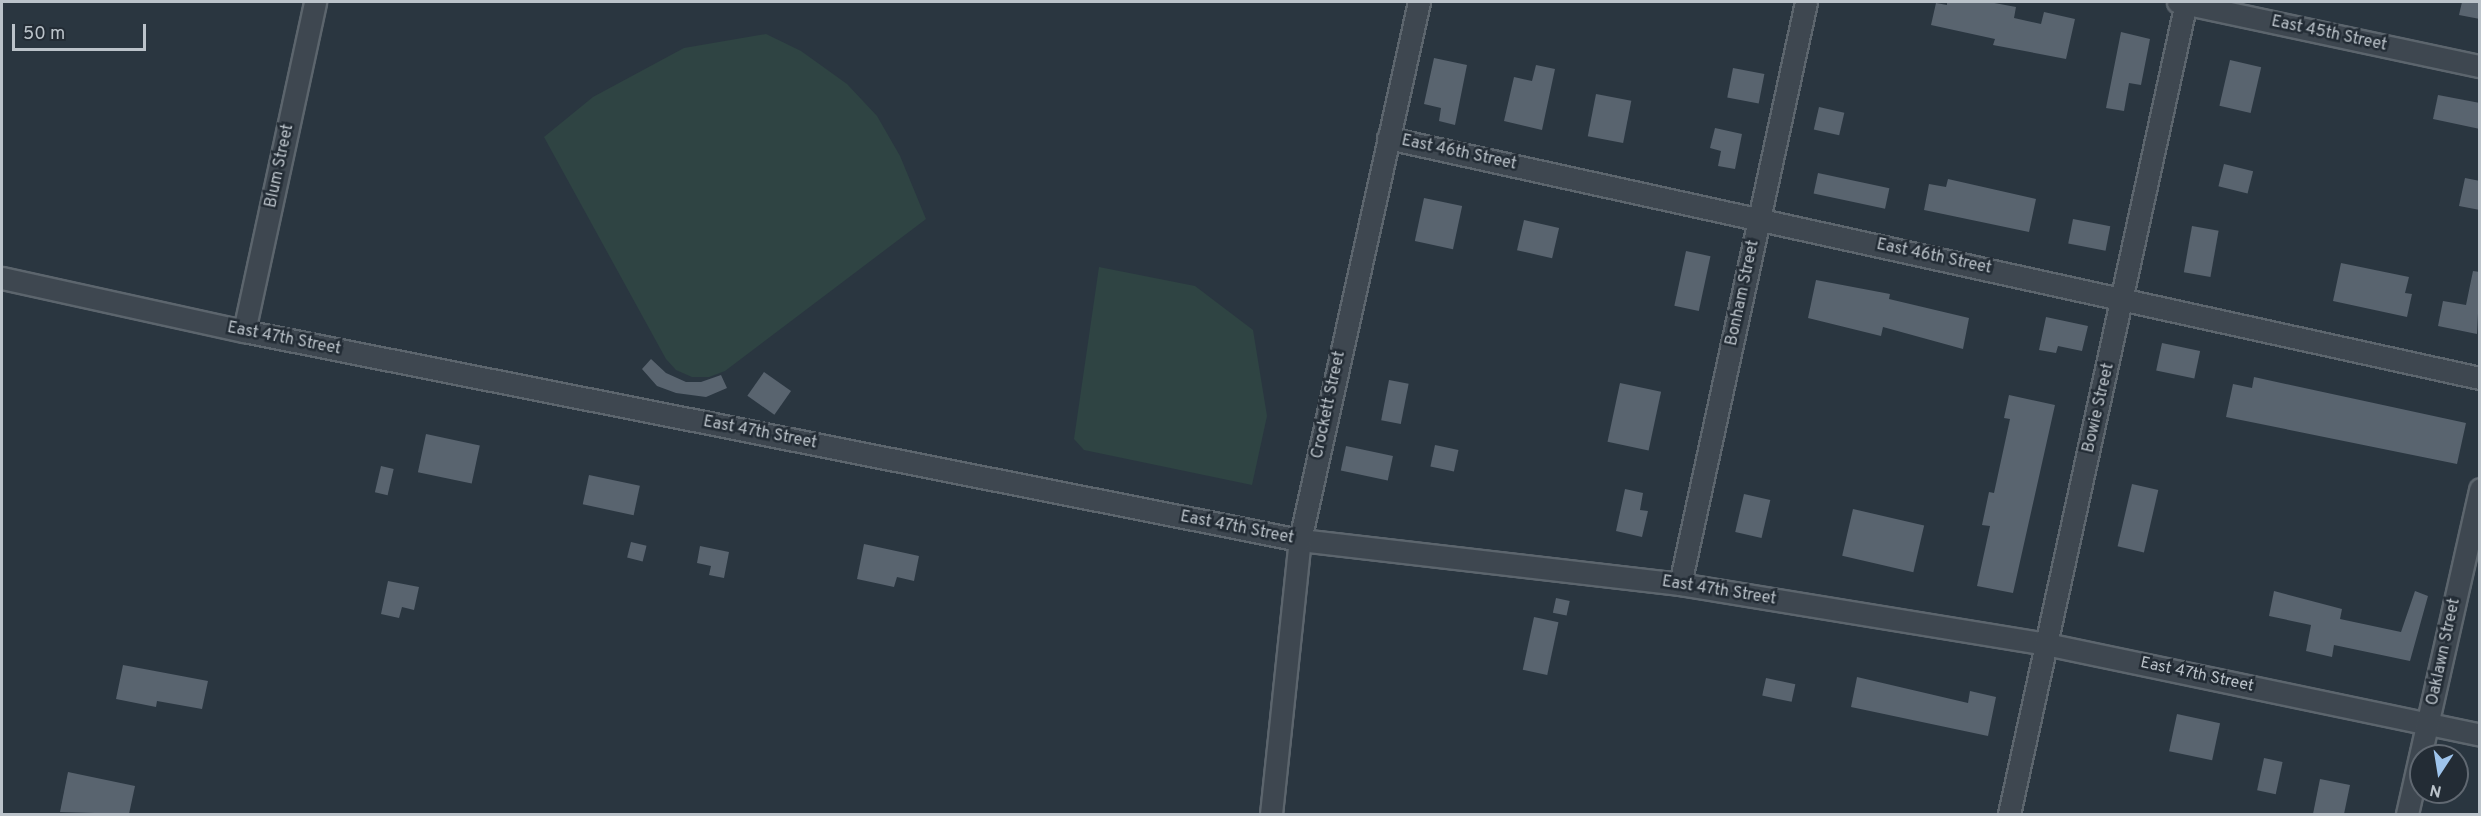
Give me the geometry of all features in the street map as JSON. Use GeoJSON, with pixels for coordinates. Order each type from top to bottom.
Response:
{"type":"FeatureCollection","features":[{"type":"Feature","properties":{"kind":"street","name":"Blum Street"},"geometry":{"type":"LineString","coordinates":[[244,331],[315,2]]}},
{"type":"Feature","properties":{"kind":"street","name":"Crockett Street"},"geometry":{"type":"LineString","coordinates":[[1271,814],[1300,540],[1419,2]]}},
{"type":"Feature","properties":{"kind":"street","name":"Bonham Street"},"geometry":{"type":"LineString","coordinates":[[1680,584],[1806,2]]}},
{"type":"Feature","properties":{"kind":"street","name":"East 45th Street"},"geometry":{"type":"LineString","coordinates":[[2183,2],[2480,66]]}},
{"type":"Feature","properties":{"kind":"street","name":"Bowie Street"},"geometry":{"type":"LineString","coordinates":[[2009,814],[2123,298],[2183,2]]}},
{"type":"Feature","properties":{"kind":"street","name":"East 46th Street"},"geometry":{"type":"LineString","coordinates":[[1388,138],[2480,378]]}},
{"type":"Feature","properties":{"kind":"street","name":"East 47th Street"},"geometry":{"type":"LineString","coordinates":[[2,278],[244,331],[1300,540],[1680,584],[2046,644],[2480,735]]}},
{"type":"Feature","properties":{"kind":"street","name":"Oaklawn Street"},"geometry":{"type":"LineString","coordinates":[[2408,814],[2480,489]]}},
{"type":"Feature","properties":{"kind":"green space"},"geometry":{"type":"Polygon","coordinates":[[[766,34],[801,51],[847,84],[877,116],[900,156],[926,219],[725,371],[709,377],[692,377],[676,370],[666,359],[544,137],[593,97],[684,48],[766,34]]]}},
{"type":"Feature","properties":{"kind":"green space"},"geometry":{"type":"Polygon","coordinates":[[[1099,267],[1195,286],[1253,330],[1267,416],[1252,485],[1084,450],[1074,439],[1099,267]]]}},
{"type":"Feature","properties":{"kind":"building"},"geometry":{"type":"Polygon","coordinates":[[[1947,2],[1989,2],[2016,7],[2014,18],[2041,24],[2044,12],[2075,19],[2066,59],[1993,45],[1995,39],[1931,25],[1936,3],[1947,5],[1947,2]]]}},
{"type":"Feature","properties":{"kind":"building"},"geometry":{"type":"Polygon","coordinates":[[[2462,2],[2480,2],[2480,19],[2459,15],[2462,2]]]}},
{"type":"Feature","properties":{"kind":"building"},"geometry":{"type":"Polygon","coordinates":[[[2121,32],[2150,39],[2141,85],[2129,83],[2124,111],[2106,108],[2121,32]]]}},
{"type":"Feature","properties":{"kind":"building"},"geometry":{"type":"Polygon","coordinates":[[[1434,58],[1467,65],[1455,125],[1439,121],[1441,108],[1424,104],[1434,58]]]}},
{"type":"Feature","properties":{"kind":"building"},"geometry":{"type":"Polygon","coordinates":[[[2230,60],[2261,67],[2251,113],[2219,106],[2230,60]]]}},
{"type":"Feature","properties":{"kind":"building"},"geometry":{"type":"Polygon","coordinates":[[[1536,65],[1555,69],[1542,130],[1504,121],[1514,77],[1532,81],[1536,65]]]}},
{"type":"Feature","properties":{"kind":"building"},"geometry":{"type":"Polygon","coordinates":[[[1733,68],[1764,74],[1759,104],[1727,97],[1733,68]]]}},
{"type":"Feature","properties":{"kind":"building"},"geometry":{"type":"Polygon","coordinates":[[[1596,94],[1631,101],[1623,143],[1588,136],[1596,94]]]}},
{"type":"Feature","properties":{"kind":"building"},"geometry":{"type":"Polygon","coordinates":[[[2438,95],[2480,103],[2480,129],[2433,119],[2438,95]]]}},
{"type":"Feature","properties":{"kind":"building"},"geometry":{"type":"Polygon","coordinates":[[[1819,107],[1844,113],[1839,135],[1814,129],[1819,107]]]}},
{"type":"Feature","properties":{"kind":"building"},"geometry":{"type":"Polygon","coordinates":[[[1715,128],[1742,134],[1735,169],[1718,166],[1721,151],[1710,148],[1715,128]]]}},
{"type":"Feature","properties":{"kind":"building"},"geometry":{"type":"Polygon","coordinates":[[[2224,164],[2253,171],[2248,194],[2218,186],[2224,164]]]}},
{"type":"Feature","properties":{"kind":"building"},"geometry":{"type":"Polygon","coordinates":[[[1818,173],[1889,188],[1885,209],[1814,194],[1818,173]]]}},
{"type":"Feature","properties":{"kind":"building"},"geometry":{"type":"Polygon","coordinates":[[[2465,178],[2480,181],[2480,210],[2459,206],[2465,178]]]}},
{"type":"Feature","properties":{"kind":"building"},"geometry":{"type":"Polygon","coordinates":[[[1948,179],[2036,199],[2029,232],[1924,210],[1929,184],[1946,187],[1948,179]]]}},
{"type":"Feature","properties":{"kind":"building"},"geometry":{"type":"Polygon","coordinates":[[[1424,198],[1462,206],[1453,249],[1415,241],[1424,198]]]}},
{"type":"Feature","properties":{"kind":"building"},"geometry":{"type":"Polygon","coordinates":[[[2073,219],[2110,226],[2106,251],[2068,244],[2073,219]]]}},
{"type":"Feature","properties":{"kind":"building"},"geometry":{"type":"Polygon","coordinates":[[[1524,220],[1559,228],[1552,258],[1517,250],[1524,220]]]}},
{"type":"Feature","properties":{"kind":"building"},"geometry":{"type":"Polygon","coordinates":[[[2192,226],[2219,231],[2210,277],[2184,272],[2192,226]]]}},
{"type":"Feature","properties":{"kind":"building"},"geometry":{"type":"Polygon","coordinates":[[[1686,251],[1710,256],[1699,311],[1674,306],[1686,251]]]}},
{"type":"Feature","properties":{"kind":"building"},"geometry":{"type":"Polygon","coordinates":[[[2341,263],[2409,277],[2405,293],[2412,294],[2407,317],[2333,301],[2341,263]]]}},
{"type":"Feature","properties":{"kind":"building"},"geometry":{"type":"Polygon","coordinates":[[[2473,271],[2480,272],[2477,334],[2438,326],[2443,301],[2466,305],[2473,271]]]}},
{"type":"Feature","properties":{"kind":"building"},"geometry":{"type":"Polygon","coordinates":[[[1816,280],[1890,294],[1889,299],[1969,318],[1963,349],[1883,327],[1881,336],[1808,318],[1816,280]]]}},
{"type":"Feature","properties":{"kind":"building"},"geometry":{"type":"Polygon","coordinates":[[[2046,317],[2088,326],[2082,351],[2058,346],[2056,353],[2039,350],[2046,317]]]}},
{"type":"Feature","properties":{"kind":"building"},"geometry":{"type":"Polygon","coordinates":[[[2162,343],[2200,351],[2194,378],[2156,370],[2162,343]]]}},
{"type":"Feature","properties":{"kind":"building"},"geometry":{"type":"Polygon","coordinates":[[[651,359],[666,373],[686,382],[701,382],[721,375],[727,388],[706,397],[676,393],[657,386],[642,369],[651,359]]]}},
{"type":"Feature","properties":{"kind":"building"},"geometry":{"type":"Polygon","coordinates":[[[764,372],[791,391],[774,415],[747,396],[764,372]]]}},
{"type":"Feature","properties":{"kind":"building"},"geometry":{"type":"Polygon","coordinates":[[[2254,377],[2466,423],[2457,464],[2226,417],[2233,384],[2252,388],[2254,377]]]}},
{"type":"Feature","properties":{"kind":"building"},"geometry":{"type":"Polygon","coordinates":[[[1389,380],[1409,384],[1401,424],[1381,420],[1389,380]]]}},
{"type":"Feature","properties":{"kind":"building"},"geometry":{"type":"Polygon","coordinates":[[[1620,383],[1661,392],[1649,450],[1608,442],[1620,383]]]}},
{"type":"Feature","properties":{"kind":"building"},"geometry":{"type":"Polygon","coordinates":[[[2009,395],[2055,405],[2013,593],[1977,586],[1990,526],[1982,525],[1989,492],[1994,493],[2010,419],[2004,418],[2009,395]]]}},
{"type":"Feature","properties":{"kind":"building"},"geometry":{"type":"Polygon","coordinates":[[[426,434],[480,445],[472,484],[418,472],[426,434]]]}},
{"type":"Feature","properties":{"kind":"building"},"geometry":{"type":"Polygon","coordinates":[[[1435,445],[1458,450],[1454,472],[1430,467],[1435,445]]]}},
{"type":"Feature","properties":{"kind":"building"},"geometry":{"type":"Polygon","coordinates":[[[1346,446],[1393,456],[1388,480],[1341,470],[1346,446]]]}},
{"type":"Feature","properties":{"kind":"building"},"geometry":{"type":"Polygon","coordinates":[[[381,466],[394,469],[388,495],[375,492],[381,466]]]}},
{"type":"Feature","properties":{"kind":"building"},"geometry":{"type":"Polygon","coordinates":[[[589,475],[640,486],[634,515],[583,504],[589,475]]]}},
{"type":"Feature","properties":{"kind":"building"},"geometry":{"type":"Polygon","coordinates":[[[2132,484],[2158,490],[2144,552],[2118,546],[2132,484]]]}},
{"type":"Feature","properties":{"kind":"building"},"geometry":{"type":"Polygon","coordinates":[[[1625,489],[1643,493],[1640,510],[1648,511],[1642,537],[1616,531],[1625,489]]]}},
{"type":"Feature","properties":{"kind":"building"},"geometry":{"type":"Polygon","coordinates":[[[1744,494],[1770,500],[1762,538],[1735,532],[1744,494]]]}},
{"type":"Feature","properties":{"kind":"building"},"geometry":{"type":"Polygon","coordinates":[[[1853,509],[1924,525],[1913,572],[1842,556],[1853,509]]]}},
{"type":"Feature","properties":{"kind":"building"},"geometry":{"type":"Polygon","coordinates":[[[631,542],[647,546],[643,561],[627,558],[631,542]]]}},
{"type":"Feature","properties":{"kind":"building"},"geometry":{"type":"Polygon","coordinates":[[[864,544],[919,556],[914,581],[897,577],[894,587],[857,579],[864,544]]]}},
{"type":"Feature","properties":{"kind":"building"},"geometry":{"type":"Polygon","coordinates":[[[700,546],[729,552],[724,578],[709,575],[711,566],[697,563],[700,546]]]}},
{"type":"Feature","properties":{"kind":"building"},"geometry":{"type":"Polygon","coordinates":[[[388,581],[419,587],[414,610],[402,607],[399,618],[381,614],[388,581]]]}},
{"type":"Feature","properties":{"kind":"building"},"geometry":{"type":"Polygon","coordinates":[[[2274,591],[2342,609],[2340,619],[2401,632],[2415,591],[2428,596],[2410,661],[2334,645],[2332,657],[2306,651],[2311,625],[2269,616],[2274,591]]]}},
{"type":"Feature","properties":{"kind":"building"},"geometry":{"type":"Polygon","coordinates":[[[1556,598],[1570,601],[1567,616],[1553,613],[1556,598]]]}},
{"type":"Feature","properties":{"kind":"building"},"geometry":{"type":"Polygon","coordinates":[[[1534,617],[1558,622],[1547,675],[1523,670],[1534,617]]]}},
{"type":"Feature","properties":{"kind":"building"},"geometry":{"type":"Polygon","coordinates":[[[123,665],[208,681],[202,709],[157,701],[156,707],[116,699],[123,665]]]}},
{"type":"Feature","properties":{"kind":"building"},"geometry":{"type":"Polygon","coordinates":[[[1857,677],[1968,703],[1970,691],[1996,697],[1988,736],[1851,707],[1857,677]]]}},
{"type":"Feature","properties":{"kind":"building"},"geometry":{"type":"Polygon","coordinates":[[[1766,678],[1795,684],[1792,702],[1762,696],[1766,678]]]}},
{"type":"Feature","properties":{"kind":"building"},"geometry":{"type":"Polygon","coordinates":[[[2177,714],[2220,723],[2212,760],[2169,751],[2177,714]]]}},
{"type":"Feature","properties":{"kind":"building"},"geometry":{"type":"Polygon","coordinates":[[[2264,758],[2283,762],[2276,794],[2257,790],[2264,758]]]}},
{"type":"Feature","properties":{"kind":"building"},"geometry":{"type":"Polygon","coordinates":[[[68,772],[135,786],[129,814],[60,812],[68,772]]]}},
{"type":"Feature","properties":{"kind":"building"},"geometry":{"type":"Polygon","coordinates":[[[2320,779],[2350,785],[2344,814],[2313,814],[2320,779]]]}}]}
